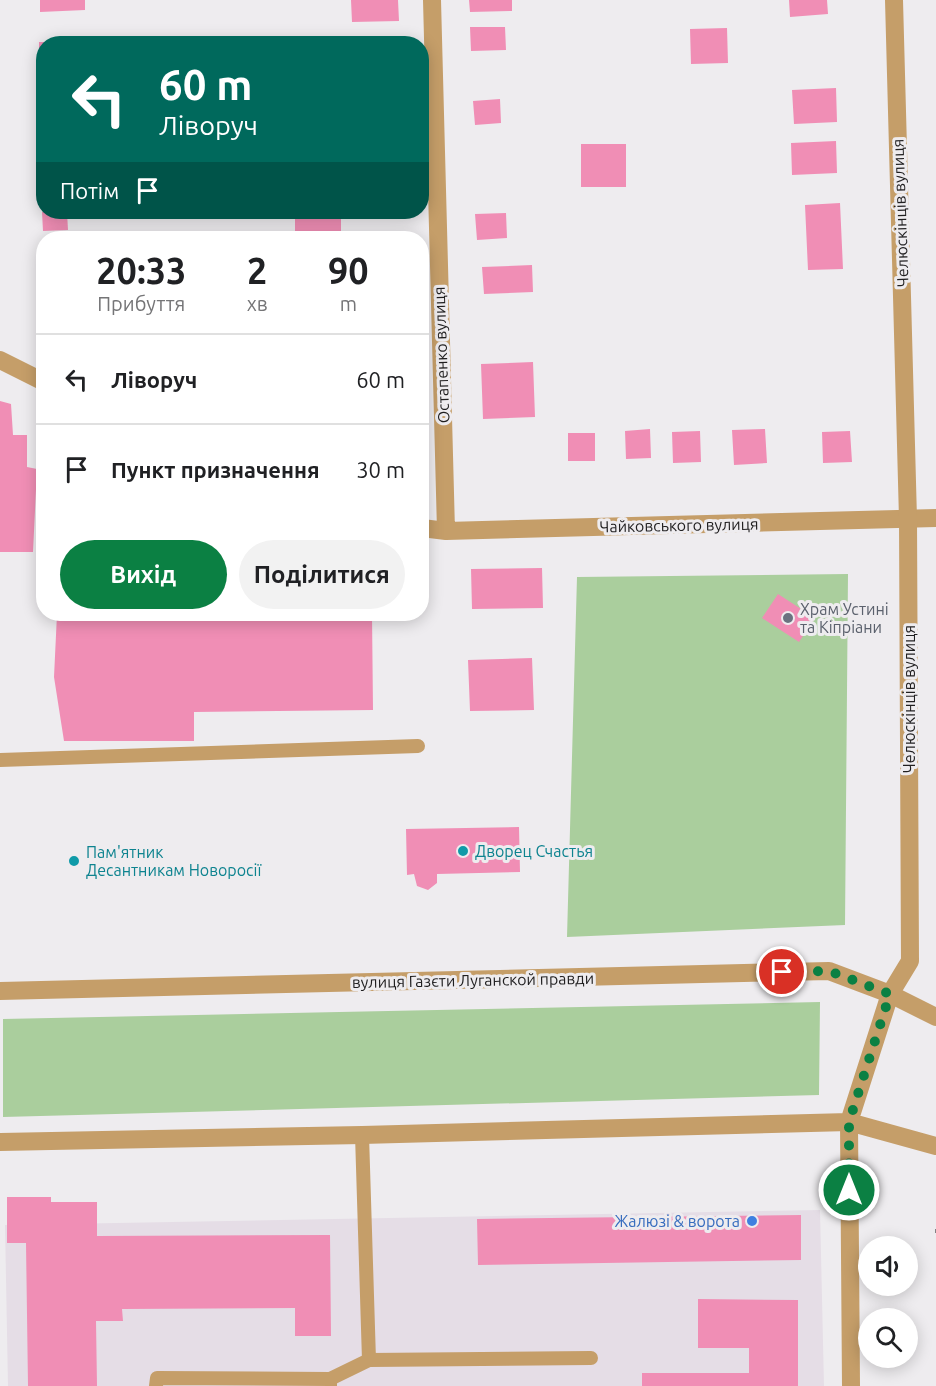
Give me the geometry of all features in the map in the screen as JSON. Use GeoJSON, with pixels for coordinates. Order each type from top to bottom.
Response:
{"type":"FeatureCollection","features":[{"type":"Feature","properties":{"kind":"street","name":"Остапенко вулиця"},"geometry":{"type":"LineString","coordinates":[[432,0],[446,531]]}},
{"type":"Feature","properties":{"kind":"street","name":"Челюскінців вулиця"},"geometry":{"type":"LineString","coordinates":[[850,1386],[849,1122],[890,994],[910,961],[908,519],[894,0]]}},
{"type":"Feature","properties":{"kind":"street"},"geometry":{"type":"LineString","coordinates":[[0,360],[36,378]]}},
{"type":"Feature","properties":{"kind":"street","name":"Чайковського вулиця"},"geometry":{"type":"LineString","coordinates":[[429,529],[446,531],[936,518]]}},
{"type":"Feature","properties":{"kind":"street","name":"вулиця Газєти Луганской правди"},"geometry":{"type":"LineString","coordinates":[[0,991],[829,971],[890,994],[936,1017]]}},
{"type":"Feature","properties":{"kind":"street"},"geometry":{"type":"LineString","coordinates":[[0,1142],[849,1122],[936,1146]]}},
{"type":"Feature","properties":{"kind":"lane"},"geometry":{"type":"LineString","coordinates":[[0,760],[418,746]]}},
{"type":"Feature","properties":{"kind":"lane"},"geometry":{"type":"LineString","coordinates":[[362,1135],[369,1360]]}},
{"type":"Feature","properties":{"kind":"lane"},"geometry":{"type":"LineString","coordinates":[[156,1386],[157,1378],[330,1383],[369,1360],[591,1358]]}},
{"type":"Feature","properties":{"kind":"shaded area"},"geometry":{"type":"Polygon","coordinates":[[[820,1210],[824,1386],[8,1386],[5,1225],[820,1210]]]}},
{"type":"Feature","properties":{"kind":"green space"},"geometry":{"type":"Polygon","coordinates":[[[848,574],[845,925],[567,937],[577,577],[848,574]]]}},
{"type":"Feature","properties":{"kind":"green space"},"geometry":{"type":"Polygon","coordinates":[[[820,1002],[819,1095],[3,1117],[3,1019],[820,1002]]]}},
{"type":"Feature","properties":{"kind":"building"},"geometry":{"type":"Polygon","coordinates":[[[40,0],[85,0],[85,10],[40,12],[40,0]]]}},
{"type":"Feature","properties":{"kind":"building"},"geometry":{"type":"Polygon","coordinates":[[[351,0],[398,0],[399,21],[352,22],[351,0]]]}},
{"type":"Feature","properties":{"kind":"building"},"geometry":{"type":"Polygon","coordinates":[[[469,0],[512,0],[512,11],[470,12],[469,0]]]}},
{"type":"Feature","properties":{"kind":"building"},"geometry":{"type":"Polygon","coordinates":[[[789,0],[827,0],[828,14],[790,17],[789,0]]]}},
{"type":"Feature","properties":{"kind":"building"},"geometry":{"type":"Polygon","coordinates":[[[470,27],[505,27],[506,50],[471,51],[470,27]]]}},
{"type":"Feature","properties":{"kind":"building"},"geometry":{"type":"Polygon","coordinates":[[[727,28],[728,63],[691,64],[690,29],[727,28]]]}},
{"type":"Feature","properties":{"kind":"building"},"geometry":{"type":"Polygon","coordinates":[[[836,88],[837,122],[794,124],[792,90],[836,88]]]}},
{"type":"Feature","properties":{"kind":"building"},"geometry":{"type":"Polygon","coordinates":[[[500,99],[501,123],[475,125],[473,101],[500,99]]]}},
{"type":"Feature","properties":{"kind":"building"},"geometry":{"type":"Polygon","coordinates":[[[836,141],[837,173],[792,175],[791,143],[836,141]]]}},
{"type":"Feature","properties":{"kind":"building"},"geometry":{"type":"Polygon","coordinates":[[[581,144],[626,144],[626,187],[581,187],[581,144]]]}},
{"type":"Feature","properties":{"kind":"building"},"geometry":{"type":"Polygon","coordinates":[[[840,203],[843,269],[808,270],[805,205],[840,203]]]}},
{"type":"Feature","properties":{"kind":"building"},"geometry":{"type":"Polygon","coordinates":[[[506,213],[507,238],[477,240],[475,214],[506,213]]]}},
{"type":"Feature","properties":{"kind":"building"},"geometry":{"type":"Polygon","coordinates":[[[42,219],[67,219],[68,230],[43,231],[42,219]]]}},
{"type":"Feature","properties":{"kind":"building"},"geometry":{"type":"Polygon","coordinates":[[[295,219],[341,219],[341,231],[295,231],[295,219]]]}},
{"type":"Feature","properties":{"kind":"building"},"geometry":{"type":"Polygon","coordinates":[[[532,265],[533,292],[484,294],[482,267],[532,265]]]}},
{"type":"Feature","properties":{"kind":"building"},"geometry":{"type":"Polygon","coordinates":[[[533,362],[535,417],[483,419],[481,364],[533,362]]]}},
{"type":"Feature","properties":{"kind":"building"},"geometry":{"type":"Polygon","coordinates":[[[0,401],[11,404],[13,435],[27,435],[27,467],[36,469],[36,490],[33,552],[0,552],[0,401]]]}},
{"type":"Feature","properties":{"kind":"building"},"geometry":{"type":"Polygon","coordinates":[[[650,429],[651,458],[626,459],[625,431],[650,429]]]}},
{"type":"Feature","properties":{"kind":"building"},"geometry":{"type":"Polygon","coordinates":[[[765,429],[767,463],[734,465],[732,430],[765,429]]]}},
{"type":"Feature","properties":{"kind":"building"},"geometry":{"type":"Polygon","coordinates":[[[700,431],[701,462],[673,463],[672,432],[700,431]]]}},
{"type":"Feature","properties":{"kind":"building"},"geometry":{"type":"Polygon","coordinates":[[[850,431],[852,462],[823,463],[822,432],[850,431]]]}},
{"type":"Feature","properties":{"kind":"building"},"geometry":{"type":"Polygon","coordinates":[[[568,433],[595,433],[595,461],[568,461],[568,433]]]}},
{"type":"Feature","properties":{"kind":"building"},"geometry":{"type":"Polygon","coordinates":[[[542,568],[543,608],[472,609],[471,569],[542,568]]]}},
{"type":"Feature","properties":{"kind":"building","name":"Храм Устині та Кіпріани"},"geometry":{"type":"Polygon","coordinates":[[[778,594],[815,618],[799,642],[762,618],[778,594]]]}},
{"type":"Feature","properties":{"kind":"building"},"geometry":{"type":"Polygon","coordinates":[[[57,621],[372,621],[373,710],[194,712],[194,741],[64,741],[54,677],[57,621]]]}},
{"type":"Feature","properties":{"kind":"building"},"geometry":{"type":"Polygon","coordinates":[[[532,658],[534,710],[470,711],[468,660],[532,658]]]}},
{"type":"Feature","properties":{"kind":"building","name":"Дворец Счастья"},"geometry":{"type":"Polygon","coordinates":[[[519,827],[520,872],[437,874],[437,883],[428,890],[417,886],[414,874],[407,875],[406,829],[519,827]]]}},
{"type":"Feature","properties":{"kind":"building"},"geometry":{"type":"Polygon","coordinates":[[[7,1197],[51,1197],[51,1202],[97,1202],[97,1236],[330,1235],[331,1336],[295,1336],[295,1308],[122,1309],[123,1321],[96,1321],[97,1386],[28,1386],[26,1243],[7,1243],[7,1197]]]}},
{"type":"Feature","properties":{"kind":"building"},"geometry":{"type":"Polygon","coordinates":[[[801,1215],[801,1260],[478,1265],[477,1219],[801,1215]]]}},
{"type":"Feature","properties":{"kind":"building"},"geometry":{"type":"Polygon","coordinates":[[[698,1299],[798,1300],[798,1386],[642,1386],[642,1373],[749,1373],[749,1348],[698,1348],[698,1299]]]}},
{"type":"Feature","properties":{"kind":"place","name":"Храм Устині та Кіпріани"},"geometry":{"type":"Point","coordinates":[788,618]}},
{"type":"Feature","properties":{"kind":"place","name":"Дворец Счастья"},"geometry":{"type":"Point","coordinates":[463,851]}},
{"type":"Feature","properties":{"kind":"place","name":"Пам'ятник Десантникам Новоросії"},"geometry":{"type":"Point","coordinates":[74,861]}},
{"type":"Feature","properties":{"kind":"place","name":"Жалюзі & ворота"},"geometry":{"type":"Point","coordinates":[752,1221]}},
{"type":"Feature","properties":{"kind":"route"},"geometry":{"type":"LineString","coordinates":[[782,972],[829,971],[890,994],[849,1122],[849,1190]]}}]}
